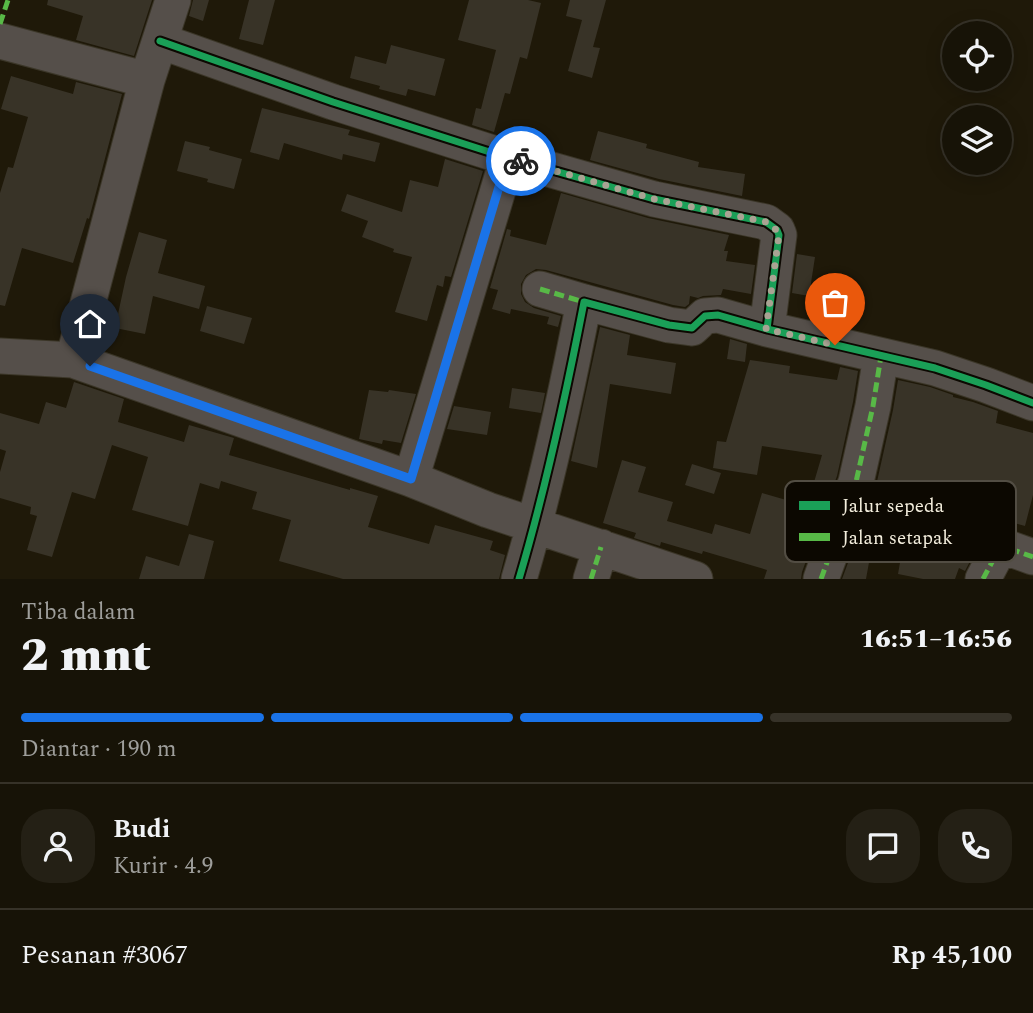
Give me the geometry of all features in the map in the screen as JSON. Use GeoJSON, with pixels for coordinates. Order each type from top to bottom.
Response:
{"type":"FeatureCollection","features":[{"type":"Feature","properties":{"kind":"street"},"geometry":{"type":"LineString","coordinates":[[73,360],[147,80],[173,0]]}},
{"type":"Feature","properties":{"kind":"street"},"geometry":{"type":"LineString","coordinates":[[0,41],[147,80]]}},
{"type":"Feature","properties":{"kind":"street"},"geometry":{"type":"LineString","coordinates":[[160,41],[333,102],[508,157],[654,199],[766,222],[777,230],[779,235],[766,329]]}},
{"type":"Feature","properties":{"kind":"street"},"geometry":{"type":"LineString","coordinates":[[411,479],[508,157]]}},
{"type":"Feature","properties":{"kind":"street"},"geometry":{"type":"LineString","coordinates":[[540,289],[688,328],[692,328],[709,314],[718,315],[766,329],[935,368],[1033,403]]}},
{"type":"Feature","properties":{"kind":"street"},"geometry":{"type":"LineString","coordinates":[[519,579],[535,525],[564,402],[584,302]]}},
{"type":"Feature","properties":{"kind":"street"},"geometry":{"type":"LineString","coordinates":[[0,356],[73,360],[535,525],[596,563],[695,579]]}},
{"type":"Feature","properties":{"kind":"street"},"geometry":{"type":"LineString","coordinates":[[856,481],[881,356]]}},
{"type":"Feature","properties":{"kind":"street"},"geometry":{"type":"LineString","coordinates":[[1016,551],[1033,557]]}},
{"type":"Feature","properties":{"kind":"street"},"geometry":{"type":"LineString","coordinates":[[821,579],[827,562]]}},
{"type":"Feature","properties":{"kind":"street"},"geometry":{"type":"LineString","coordinates":[[983,579],[992,562]]}},
{"type":"Feature","properties":{"kind":"building"},"geometry":{"type":"Polygon","coordinates":[[[48,0],[152,0],[134,56],[76,40],[83,16],[47,5],[48,0]]]}},
{"type":"Feature","properties":{"kind":"building"},"geometry":{"type":"Polygon","coordinates":[[[193,0],[209,0],[203,21],[189,16],[193,0]]]}},
{"type":"Feature","properties":{"kind":"building"},"geometry":{"type":"Polygon","coordinates":[[[249,0],[275,0],[263,45],[239,39],[249,0]]]}},
{"type":"Feature","properties":{"kind":"building"},"geometry":{"type":"Polygon","coordinates":[[[469,0],[528,0],[541,3],[527,59],[520,57],[510,94],[505,93],[494,132],[472,125],[476,108],[481,109],[496,50],[458,40],[469,0]]]}},
{"type":"Feature","properties":{"kind":"building"},"geometry":{"type":"Polygon","coordinates":[[[570,0],[606,0],[593,47],[600,48],[592,78],[568,71],[582,20],[566,16],[570,0]]]}},
{"type":"Feature","properties":{"kind":"building"},"geometry":{"type":"Polygon","coordinates":[[[391,45],[445,59],[435,96],[408,89],[406,96],[350,78],[355,56],[386,64],[391,45]]]}},
{"type":"Feature","properties":{"kind":"building"},"geometry":{"type":"Polygon","coordinates":[[[11,76],[73,94],[76,82],[122,94],[89,219],[87,218],[73,263],[22,248],[5,306],[0,305],[0,193],[8,167],[13,168],[28,117],[1,109],[11,76]]]}},
{"type":"Feature","properties":{"kind":"building"},"geometry":{"type":"Polygon","coordinates":[[[262,108],[350,130],[348,135],[380,143],[375,162],[343,154],[342,160],[284,143],[279,160],[250,152],[262,108]]]}},
{"type":"Feature","properties":{"kind":"building"},"geometry":{"type":"Polygon","coordinates":[[[598,131],[647,144],[646,148],[699,162],[698,167],[745,174],[742,196],[659,179],[590,160],[598,131]]]}},
{"type":"Feature","properties":{"kind":"building"},"geometry":{"type":"Polygon","coordinates":[[[185,141],[242,159],[234,189],[177,171],[185,141]]]}},
{"type":"Feature","properties":{"kind":"building"},"geometry":{"type":"Polygon","coordinates":[[[445,159],[483,171],[451,277],[445,276],[443,287],[437,285],[427,321],[395,312],[412,257],[393,252],[394,249],[362,237],[368,221],[341,211],[347,194],[402,212],[410,180],[438,187],[445,159]]]}},
{"type":"Feature","properties":{"kind":"building"},"geometry":{"type":"Polygon","coordinates":[[[561,193],[648,218],[729,235],[724,251],[728,251],[726,261],[755,265],[751,294],[723,289],[721,295],[698,298],[690,296],[689,304],[685,307],[536,269],[526,275],[521,284],[521,294],[525,302],[534,308],[561,316],[558,327],[547,324],[549,317],[511,309],[510,314],[492,309],[498,290],[490,288],[507,229],[511,230],[510,236],[546,245],[561,193]]]}},
{"type":"Feature","properties":{"kind":"building"},"geometry":{"type":"Polygon","coordinates":[[[139,232],[167,240],[158,273],[205,286],[199,309],[153,296],[145,334],[115,328],[139,232]]]}},
{"type":"Feature","properties":{"kind":"building"},"geometry":{"type":"Polygon","coordinates":[[[797,254],[815,257],[809,296],[792,293],[797,254]]]}},
{"type":"Feature","properties":{"kind":"building"},"geometry":{"type":"Polygon","coordinates":[[[207,306],[252,318],[244,344],[200,331],[207,306]]]}},
{"type":"Feature","properties":{"kind":"building"},"geometry":{"type":"Polygon","coordinates":[[[600,327],[630,335],[627,355],[676,363],[671,394],[610,384],[597,468],[571,461],[600,327]]]}},
{"type":"Feature","properties":{"kind":"building"},"geometry":{"type":"Polygon","coordinates":[[[730,339],[747,344],[745,362],[727,359],[730,339]]]}},
{"type":"Feature","properties":{"kind":"building"},"geometry":{"type":"Polygon","coordinates":[[[750,360],[790,366],[789,373],[837,380],[840,367],[858,371],[835,481],[814,481],[822,455],[762,446],[757,475],[713,468],[717,441],[726,442],[750,360]]]}},
{"type":"Feature","properties":{"kind":"building"},"geometry":{"type":"Polygon","coordinates":[[[898,380],[930,387],[998,411],[996,423],[1033,433],[1033,495],[1025,526],[1016,523],[1016,481],[877,481],[898,380]]]}},
{"type":"Feature","properties":{"kind":"building"},"geometry":{"type":"Polygon","coordinates":[[[74,382],[124,399],[118,422],[184,442],[189,425],[234,438],[229,455],[378,496],[368,527],[429,544],[435,525],[493,541],[490,550],[505,555],[499,579],[343,579],[279,561],[291,520],[252,509],[257,492],[221,481],[219,489],[200,483],[188,526],[132,510],[148,457],[112,445],[95,499],[72,492],[52,557],[27,550],[37,516],[30,514],[31,507],[0,498],[0,472],[6,451],[0,449],[0,413],[39,424],[46,402],[66,408],[74,382]]]}},
{"type":"Feature","properties":{"kind":"building"},"geometry":{"type":"Polygon","coordinates":[[[512,388],[545,393],[541,413],[509,408],[512,388]]]}},
{"type":"Feature","properties":{"kind":"building"},"geometry":{"type":"Polygon","coordinates":[[[369,390],[416,394],[401,443],[383,440],[382,444],[359,439],[369,390]]]}},
{"type":"Feature","properties":{"kind":"building"},"geometry":{"type":"Polygon","coordinates":[[[454,406],[491,412],[487,435],[447,429],[454,406]]]}},
{"type":"Feature","properties":{"kind":"building"},"geometry":{"type":"Polygon","coordinates":[[[622,460],[646,467],[638,492],[673,502],[667,521],[712,534],[715,524],[750,534],[762,493],[785,500],[785,562],[806,562],[801,579],[764,579],[767,570],[703,551],[702,554],[661,542],[660,546],[634,538],[636,533],[603,523],[622,460]]]}},
{"type":"Feature","properties":{"kind":"building"},"geometry":{"type":"Polygon","coordinates":[[[692,464],[721,473],[714,494],[685,485],[692,464]]]}},
{"type":"Feature","properties":{"kind":"building"},"geometry":{"type":"Polygon","coordinates":[[[189,534],[214,541],[204,579],[139,579],[146,556],[179,566],[189,534]]]}},
{"type":"Feature","properties":{"kind":"building"},"geometry":{"type":"Polygon","coordinates":[[[848,562],[869,562],[866,579],[842,579],[848,562]]]}},
{"type":"Feature","properties":{"kind":"building"},"geometry":{"type":"Polygon","coordinates":[[[900,562],[970,562],[965,571],[959,568],[955,579],[923,579],[898,574],[900,562]]]}},
{"type":"Feature","properties":{"kind":"marked path"},"geometry":{"type":"LineString","coordinates":[[0,24],[8,0]]}},
{"type":"Feature","properties":{"kind":"marked path"},"geometry":{"type":"LineString","coordinates":[[411,479],[508,157]]}},
{"type":"Feature","properties":{"kind":"marked path"},"geometry":{"type":"LineString","coordinates":[[540,289],[584,302]]}},
{"type":"Feature","properties":{"kind":"marked path"},"geometry":{"type":"LineString","coordinates":[[856,481],[881,356]]}},
{"type":"Feature","properties":{"kind":"marked path"},"geometry":{"type":"LineString","coordinates":[[591,579],[601,547]]}},
{"type":"Feature","properties":{"kind":"marked path"},"geometry":{"type":"LineString","coordinates":[[1016,551],[1033,557]]}},
{"type":"Feature","properties":{"kind":"marked path"},"geometry":{"type":"LineString","coordinates":[[821,579],[827,562]]}},
{"type":"Feature","properties":{"kind":"marked path"},"geometry":{"type":"LineString","coordinates":[[983,579],[992,562]]}},
{"type":"Feature","properties":{"kind":"cycle path"},"geometry":{"type":"LineString","coordinates":[[160,41],[333,102],[499,155],[654,199],[766,222],[777,230],[779,235],[767,329]]}},
{"type":"Feature","properties":{"kind":"cycle path"},"geometry":{"type":"LineString","coordinates":[[519,579],[555,441],[584,302],[669,325],[692,328],[705,316],[718,315],[935,368],[1033,403]]}},
{"type":"Feature","properties":{"kind":"way so far"},"geometry":{"type":"LineString","coordinates":[[521,161],[654,199],[766,222],[777,230],[779,235],[766,329],[835,345]]}},
{"type":"Feature","properties":{"kind":"route"},"geometry":{"type":"LineString","coordinates":[[90,366],[411,479],[508,157],[521,161]]}}]}
